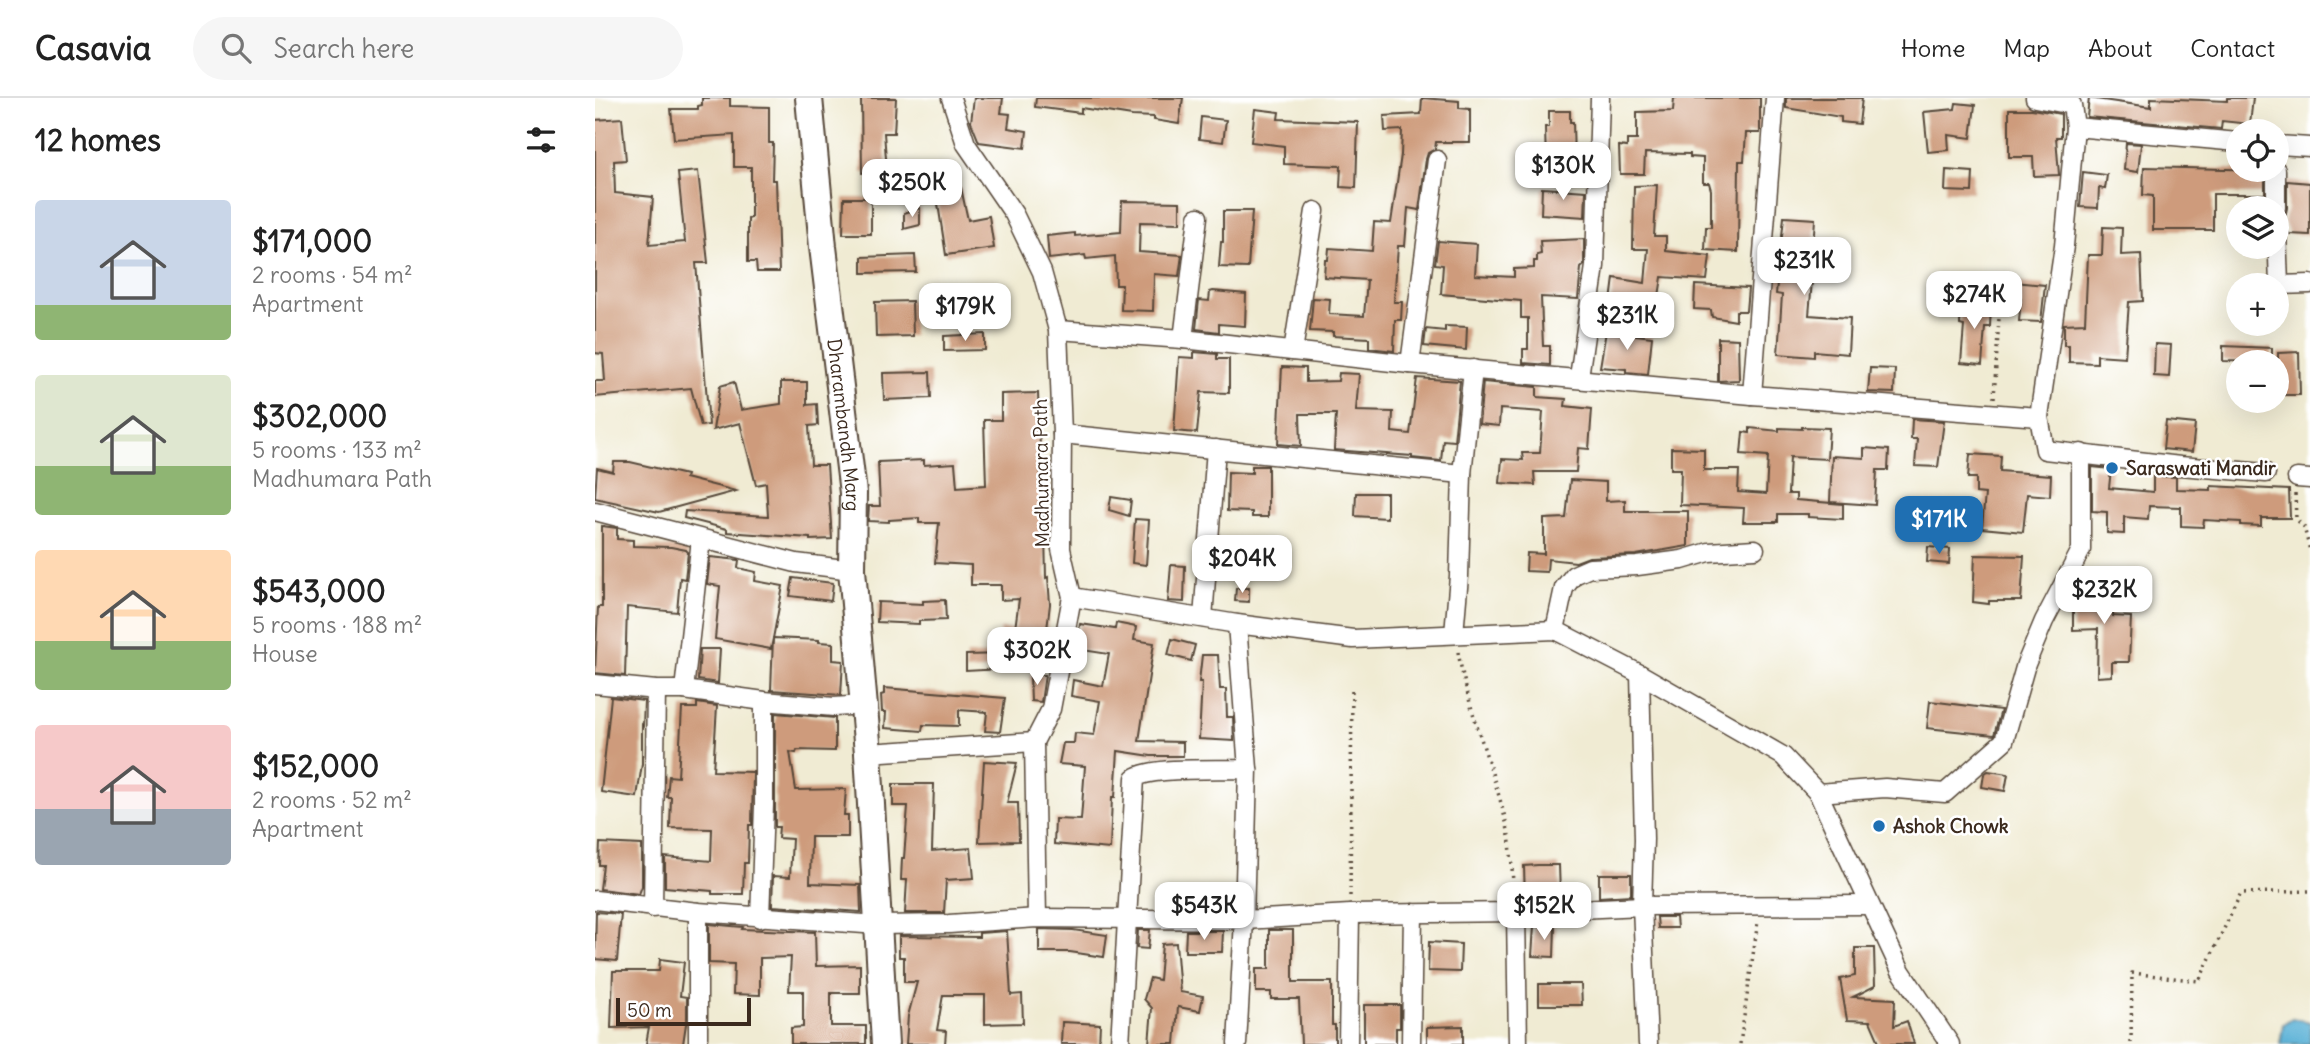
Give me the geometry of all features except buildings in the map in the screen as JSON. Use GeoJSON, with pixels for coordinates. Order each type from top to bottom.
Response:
{"type":"FeatureCollection","features":[{"type":"Feature","properties":{"kind":"main road","name":"Dharambandh Marg"},"geometry":{"type":"LineString","coordinates":[[809,98],[823,247],[853,493],[852,570],[868,753],[885,1044]]}},
{"type":"Feature","properties":{"kind":"street","name":"Madhumara Path"},"geometry":{"type":"LineString","coordinates":[[951,98],[966,144],[1014,214],[1042,272],[1058,330],[1062,434],[1061,549],[1072,597],[1051,709],[1034,742]]}},
{"type":"Feature","properties":{"kind":"street"},"geometry":{"type":"LineString","coordinates":[[1579,377],[1595,266],[1599,98]]}},
{"type":"Feature","properties":{"kind":"street"},"geometry":{"type":"LineString","coordinates":[[1752,395],[1775,98]]}},
{"type":"Feature","properties":{"kind":"street"},"geometry":{"type":"LineString","coordinates":[[2035,98],[2072,105],[2075,127],[2064,246],[2039,417],[2045,450],[2266,473]]}},
{"type":"Feature","properties":{"kind":"street"},"geometry":{"type":"LineString","coordinates":[[2075,127],[2226,141]]}},
{"type":"Feature","properties":{"kind":"street"},"geometry":{"type":"LineString","coordinates":[[2289,147],[2310,147]]}},
{"type":"Feature","properties":{"kind":"street"},"geometry":{"type":"LineString","coordinates":[[1410,364],[1437,160]]}},
{"type":"Feature","properties":{"kind":"street"},"geometry":{"type":"LineString","coordinates":[[1293,351],[1315,211]]}},
{"type":"Feature","properties":{"kind":"street"},"geometry":{"type":"LineString","coordinates":[[1183,339],[1198,217]]}},
{"type":"Feature","properties":{"kind":"street"},"geometry":{"type":"LineString","coordinates":[[2278,259],[2279,285],[2310,284]]}},
{"type":"Feature","properties":{"kind":"street"},"geometry":{"type":"LineString","coordinates":[[1058,330],[1183,339],[1410,364],[1579,377],[1752,395],[2039,417]]}},
{"type":"Feature","properties":{"kind":"street"},"geometry":{"type":"LineString","coordinates":[[1454,634],[1462,474],[1473,369]]}},
{"type":"Feature","properties":{"kind":"street"},"geometry":{"type":"LineString","coordinates":[[1062,434],[1462,474]]}},
{"type":"Feature","properties":{"kind":"street"},"geometry":{"type":"LineString","coordinates":[[1203,618],[1216,449]]}},
{"type":"Feature","properties":{"kind":"street"},"geometry":{"type":"LineString","coordinates":[[1818,793],[1885,788],[1945,793],[2004,741],[2026,664],[2044,621],[2081,550],[2081,453]]}},
{"type":"Feature","properties":{"kind":"street"},"geometry":{"type":"LineString","coordinates":[[595,511],[796,563],[852,570]]}},
{"type":"Feature","properties":{"kind":"street"},"geometry":{"type":"LineString","coordinates":[[684,690],[701,539]]}},
{"type":"Feature","properties":{"kind":"street"},"geometry":{"type":"LineString","coordinates":[[1555,630],[1564,589],[1574,575],[1590,568],[1637,566],[1682,560],[1709,552],[1755,549]]}},
{"type":"Feature","properties":{"kind":"street"},"geometry":{"type":"LineString","coordinates":[[1072,597],[1237,624],[1353,639],[1555,630],[1640,674],[1783,756],[1818,793],[1901,971],[1950,1044]]}},
{"type":"Feature","properties":{"kind":"street"},"geometry":{"type":"LineString","coordinates":[[1237,624],[1248,769],[1237,1044]]}},
{"type":"Feature","properties":{"kind":"street"},"geometry":{"type":"LineString","coordinates":[[1640,674],[1644,839],[1642,906],[1648,1044]]}},
{"type":"Feature","properties":{"kind":"street"},"geometry":{"type":"LineString","coordinates":[[595,684],[684,690],[834,707],[864,705]]}},
{"type":"Feature","properties":{"kind":"street"},"geometry":{"type":"LineString","coordinates":[[653,908],[656,690]]}},
{"type":"Feature","properties":{"kind":"street"},"geometry":{"type":"LineString","coordinates":[[760,918],[764,701]]}},
{"type":"Feature","properties":{"kind":"street"},"geometry":{"type":"LineString","coordinates":[[868,753],[1034,742],[1037,918]]}},
{"type":"Feature","properties":{"kind":"street"},"geometry":{"type":"LineString","coordinates":[[1120,1044],[1135,778],[1158,771],[1248,769]]}},
{"type":"Feature","properties":{"kind":"street"},"geometry":{"type":"LineString","coordinates":[[595,900],[760,918],[878,925],[949,924],[1037,918],[1244,920],[1350,914],[1516,912],[1642,906],[1868,905]]}},
{"type":"Feature","properties":{"kind":"street"},"geometry":{"type":"LineString","coordinates":[[698,912],[698,1044]]}},
{"type":"Feature","properties":{"kind":"street"},"geometry":{"type":"LineString","coordinates":[[1516,912],[1518,1044]]}},
{"type":"Feature","properties":{"kind":"street"},"geometry":{"type":"LineString","coordinates":[[1411,1044],[1413,913]]}},
{"type":"Feature","properties":{"kind":"street"},"geometry":{"type":"LineString","coordinates":[[1348,1044],[1350,914]]}},
{"type":"Feature","properties":{"kind":"path"},"geometry":{"type":"LineString","coordinates":[[1992,414],[2000,302]]}},
{"type":"Feature","properties":{"kind":"path"},"geometry":{"type":"LineString","coordinates":[[2303,479],[2296,519],[2304,527],[2310,551]]}},
{"type":"Feature","properties":{"kind":"path"},"geometry":{"type":"LineString","coordinates":[[1454,634],[1462,678],[1485,746],[1509,833],[1516,912]]}},
{"type":"Feature","properties":{"kind":"path"},"geometry":{"type":"LineString","coordinates":[[1350,914],[1352,688]]}},
{"type":"Feature","properties":{"kind":"path"},"geometry":{"type":"LineString","coordinates":[[2131,1043],[2132,973],[2199,981],[2241,893],[2310,891]]}},
{"type":"Feature","properties":{"kind":"path"},"geometry":{"type":"LineString","coordinates":[[1739,1044],[1760,906]]}},
{"type":"Feature","properties":{"kind":"water"},"geometry":{"type":"Polygon","coordinates":[[[2292,1018],[2310,1022],[2310,1044],[2280,1044],[2283,1024],[2292,1018]]]}},
{"type":"Feature","properties":{"kind":"place","name":"Saraswati Mandir"},"geometry":{"type":"Point","coordinates":[2112,468]}},
{"type":"Feature","properties":{"kind":"place","name":"Ashok Chowk"},"geometry":{"type":"Point","coordinates":[1879,826]}}]}
